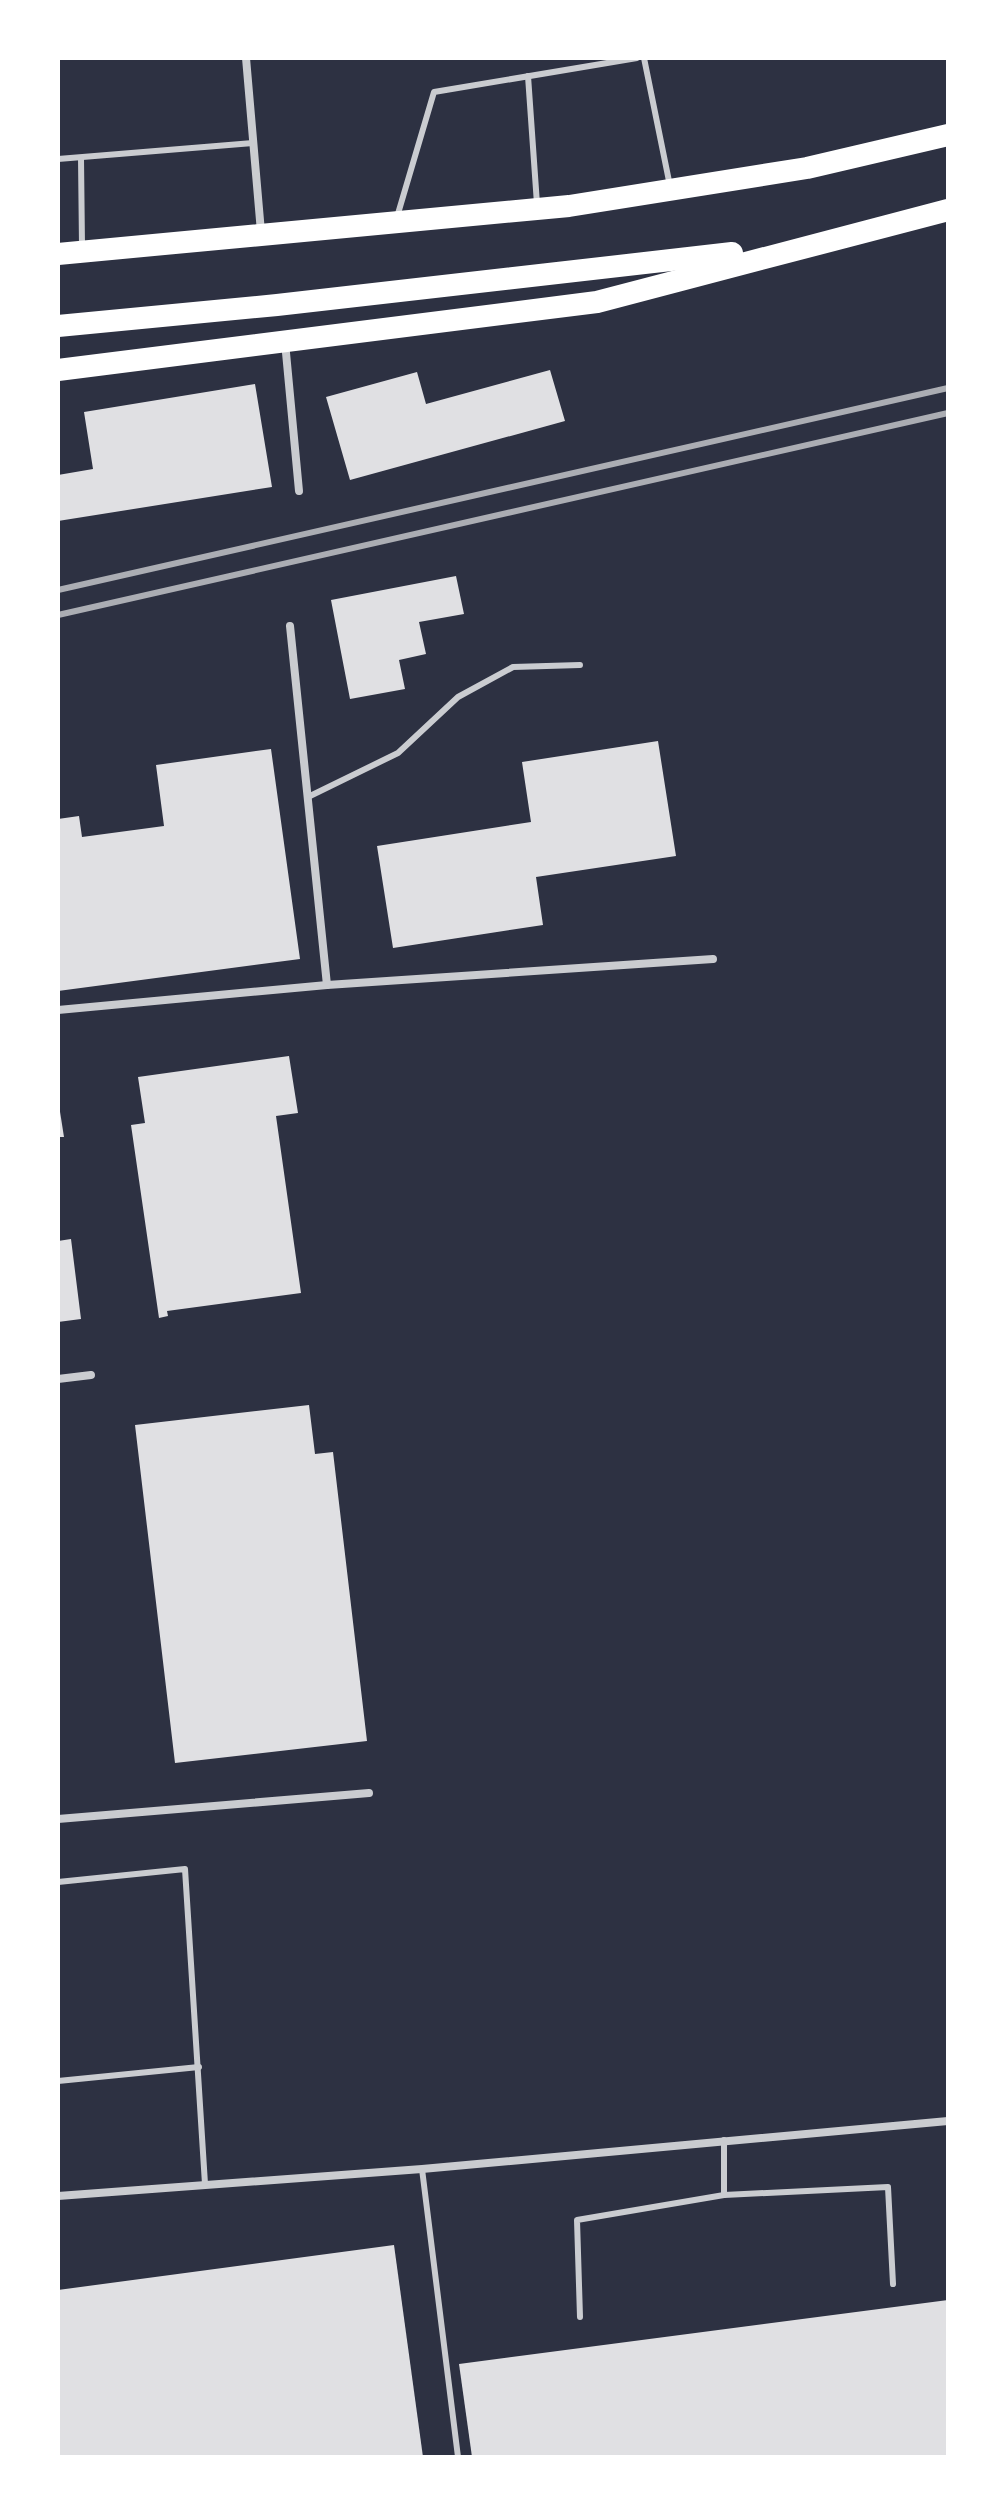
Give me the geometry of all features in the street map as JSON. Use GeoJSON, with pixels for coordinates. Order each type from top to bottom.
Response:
{"type":"FeatureCollection","features":[{"type":"Feature","properties":{"kind":"highway"},"geometry":{"type":"LineString","coordinates":[[58,254],[537,210],[807,168],[948,135]]}},
{"type":"Feature","properties":{"kind":"highway"},"geometry":{"type":"LineString","coordinates":[[58,370],[597,302],[948,210]]}},
{"type":"Feature","properties":{"kind":"highway"},"geometry":{"type":"LineString","coordinates":[[58,326],[700,259],[894,224]]}},
{"type":"Feature","properties":{"kind":"street"},"geometry":{"type":"LineString","coordinates":[[246,58],[262,236]]}},
{"type":"Feature","properties":{"kind":"street"},"geometry":{"type":"LineString","coordinates":[[285,341],[299,491]]}},
{"type":"Feature","properties":{"kind":"street"},"geometry":{"type":"LineString","coordinates":[[290,626],[327,985]]}},
{"type":"Feature","properties":{"kind":"street"},"geometry":{"type":"LineString","coordinates":[[58,1010],[327,985],[713,959]]}},
{"type":"Feature","properties":{"kind":"street"},"geometry":{"type":"LineString","coordinates":[[58,1379],[91,1375]]}},
{"type":"Feature","properties":{"kind":"street"},"geometry":{"type":"LineString","coordinates":[[58,1819],[369,1793]]}},
{"type":"Feature","properties":{"kind":"street"},"geometry":{"type":"LineString","coordinates":[[58,2196],[422,2169],[948,2121]]}},
{"type":"Feature","properties":{"kind":"lane"},"geometry":{"type":"LineString","coordinates":[[395,224],[434,92],[637,58]]}},
{"type":"Feature","properties":{"kind":"lane"},"geometry":{"type":"LineString","coordinates":[[644,58],[671,190]]}},
{"type":"Feature","properties":{"kind":"lane"},"geometry":{"type":"LineString","coordinates":[[528,76],[537,210]]}},
{"type":"Feature","properties":{"kind":"lane"},"geometry":{"type":"LineString","coordinates":[[58,159],[253,143]]}},
{"type":"Feature","properties":{"kind":"lane"},"geometry":{"type":"LineString","coordinates":[[81,158],[82,252]]}},
{"type":"Feature","properties":{"kind":"lane"},"geometry":{"type":"LineString","coordinates":[[308,797],[398,753],[458,697],[513,667],[580,665]]}},
{"type":"Feature","properties":{"kind":"lane"},"geometry":{"type":"LineString","coordinates":[[58,1882],[185,1869],[205,2184]]}},
{"type":"Feature","properties":{"kind":"lane"},"geometry":{"type":"LineString","coordinates":[[58,2081],[199,2067]]}},
{"type":"Feature","properties":{"kind":"lane"},"geometry":{"type":"LineString","coordinates":[[724,2140],[724,2195]]}},
{"type":"Feature","properties":{"kind":"lane"},"geometry":{"type":"LineString","coordinates":[[422,2169],[458,2457]]}},
{"type":"Feature","properties":{"kind":"lane"},"geometry":{"type":"LineString","coordinates":[[580,2317],[577,2220],[724,2195],[888,2187],[893,2284]]}},
{"type":"Feature","properties":{"kind":"building"},"geometry":{"type":"Polygon","coordinates":[[[550,370],[565,421],[350,480],[326,397],[417,372],[426,404],[550,370]]]}},
{"type":"Feature","properties":{"kind":"building"},"geometry":{"type":"Polygon","coordinates":[[[255,384],[272,487],[58,521],[58,475],[93,469],[84,412],[255,384]]]}},
{"type":"Feature","properties":{"kind":"building"},"geometry":{"type":"Polygon","coordinates":[[[456,576],[464,614],[419,622],[426,654],[399,660],[405,689],[350,699],[331,600],[456,576]]]}},
{"type":"Feature","properties":{"kind":"building"},"geometry":{"type":"Polygon","coordinates":[[[658,741],[676,856],[536,877],[543,925],[393,948],[377,846],[531,822],[522,762],[658,741]]]}},
{"type":"Feature","properties":{"kind":"building"},"geometry":{"type":"Polygon","coordinates":[[[271,749],[300,959],[58,991],[58,819],[79,816],[82,837],[164,826],[156,765],[271,749]]]}},
{"type":"Feature","properties":{"kind":"building"},"geometry":{"type":"Polygon","coordinates":[[[289,1056],[298,1113],[276,1116],[301,1293],[167,1311],[168,1316],[159,1318],[131,1125],[145,1123],[138,1077],[289,1056]]]}},
{"type":"Feature","properties":{"kind":"building"},"geometry":{"type":"Polygon","coordinates":[[[58,1099],[64,1137],[58,1137],[58,1099]]]}},
{"type":"Feature","properties":{"kind":"building"},"geometry":{"type":"Polygon","coordinates":[[[71,1239],[81,1319],[58,1322],[58,1241],[71,1239]]]}},
{"type":"Feature","properties":{"kind":"building"},"geometry":{"type":"Polygon","coordinates":[[[309,1405],[315,1454],[333,1452],[367,1741],[175,1763],[135,1425],[309,1405]]]}},
{"type":"Feature","properties":{"kind":"building"},"geometry":{"type":"Polygon","coordinates":[[[394,2245],[423,2457],[58,2457],[58,2290],[394,2245]]]}},
{"type":"Feature","properties":{"kind":"building"},"geometry":{"type":"Polygon","coordinates":[[[948,2300],[948,2457],[472,2457],[459,2364],[948,2300]]]}},
{"type":"Feature","properties":{"kind":"railway"},"geometry":{"type":"LineString","coordinates":[[58,590],[948,388]]}},
{"type":"Feature","properties":{"kind":"railway"},"geometry":{"type":"LineString","coordinates":[[58,615],[948,413]]}}]}
